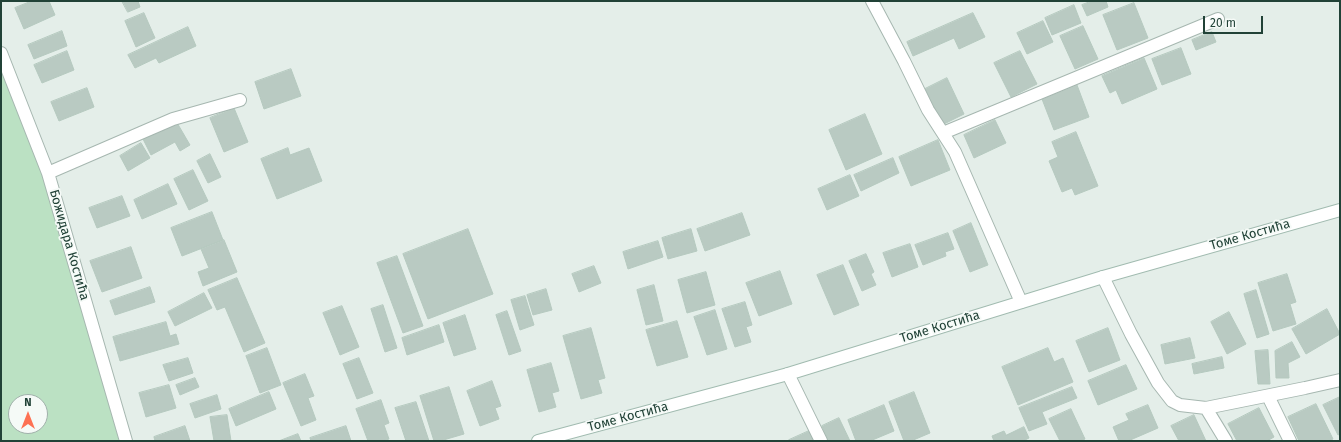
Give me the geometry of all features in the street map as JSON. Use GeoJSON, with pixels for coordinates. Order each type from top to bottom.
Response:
{"type":"FeatureCollection","features":[{"type":"Feature","properties":{"kind":"street"},"geometry":{"type":"LineString","coordinates":[[872,1],[928,110],[955,152],[1021,302]]}},
{"type":"Feature","properties":{"kind":"street"},"geometry":{"type":"LineString","coordinates":[[943,134],[1218,19]]}},
{"type":"Feature","properties":{"kind":"street","name":"Божидара Костића"},"geometry":{"type":"LineString","coordinates":[[1,53],[48,173],[126,441]]}},
{"type":"Feature","properties":{"kind":"street"},"geometry":{"type":"LineString","coordinates":[[48,173],[173,119],[240,100]]}},
{"type":"Feature","properties":{"kind":"street","name":"Томе Костића"},"geometry":{"type":"LineString","coordinates":[[538,441],[788,374],[1103,277],[1340,210]]}},
{"type":"Feature","properties":{"kind":"street"},"geometry":{"type":"LineString","coordinates":[[1103,277],[1131,334],[1158,383],[1172,401],[1180,405],[1206,408],[1340,380]]}},
{"type":"Feature","properties":{"kind":"street"},"geometry":{"type":"LineString","coordinates":[[788,374],[820,441]]}},
{"type":"Feature","properties":{"kind":"street"},"geometry":{"type":"LineString","coordinates":[[1268,396],[1290,441]]}},
{"type":"Feature","properties":{"kind":"street"},"geometry":{"type":"LineString","coordinates":[[1206,408],[1226,441]]}},
{"type":"Feature","properties":{"kind":"green space"},"geometry":{"type":"Polygon","coordinates":[[[1,51],[48,173],[119,441],[1,441],[1,51]]]}},
{"type":"Feature","properties":{"kind":"building"},"geometry":{"type":"Polygon","coordinates":[[[32,1],[49,1],[55,15],[24,29],[15,8],[32,1]]]}},
{"type":"Feature","properties":{"kind":"building"},"geometry":{"type":"Polygon","coordinates":[[[122,1],[138,1],[140,7],[128,12],[122,1]]]}},
{"type":"Feature","properties":{"kind":"building"},"geometry":{"type":"Polygon","coordinates":[[[1092,1],[1106,1],[1108,7],[1087,16],[1082,5],[1092,1]]]}},
{"type":"Feature","properties":{"kind":"building"},"geometry":{"type":"Polygon","coordinates":[[[1134,3],[1148,38],[1117,50],[1103,15],[1134,3]]]}},
{"type":"Feature","properties":{"kind":"building"},"geometry":{"type":"Polygon","coordinates":[[[1074,5],[1081,23],[1052,35],[1045,18],[1074,5]]]}},
{"type":"Feature","properties":{"kind":"building"},"geometry":{"type":"Polygon","coordinates":[[[144,13],[155,38],[136,47],[125,21],[144,13]]]}},
{"type":"Feature","properties":{"kind":"building"},"geometry":{"type":"Polygon","coordinates":[[[973,13],[985,37],[959,49],[954,38],[913,56],[907,42],[973,13]]]}},
{"type":"Feature","properties":{"kind":"building"},"geometry":{"type":"Polygon","coordinates":[[[1043,21],[1053,42],[1027,54],[1017,33],[1043,21]]]}},
{"type":"Feature","properties":{"kind":"building"},"geometry":{"type":"Polygon","coordinates":[[[1083,26],[1098,59],[1075,69],[1060,36],[1083,26]]]}},
{"type":"Feature","properties":{"kind":"building"},"geometry":{"type":"Polygon","coordinates":[[[188,27],[196,46],[159,63],[156,58],[135,68],[128,55],[188,27]]]}},
{"type":"Feature","properties":{"kind":"building"},"geometry":{"type":"Polygon","coordinates":[[[62,31],[67,46],[34,59],[28,45],[62,31]]]}},
{"type":"Feature","properties":{"kind":"building"},"geometry":{"type":"Polygon","coordinates":[[[1212,32],[1216,42],[1196,50],[1192,40],[1212,32]]]}},
{"type":"Feature","properties":{"kind":"building"},"geometry":{"type":"Polygon","coordinates":[[[1181,48],[1191,74],[1162,85],[1152,59],[1181,48]]]}},
{"type":"Feature","properties":{"kind":"building"},"geometry":{"type":"Polygon","coordinates":[[[67,51],[74,70],[42,83],[34,65],[67,51]]]}},
{"type":"Feature","properties":{"kind":"building"},"geometry":{"type":"Polygon","coordinates":[[[1020,51],[1037,84],[1011,97],[994,63],[1020,51]]]}},
{"type":"Feature","properties":{"kind":"building"},"geometry":{"type":"Polygon","coordinates":[[[1144,58],[1157,89],[1122,104],[1116,90],[1110,93],[1102,76],[1144,58]]]}},
{"type":"Feature","properties":{"kind":"building"},"geometry":{"type":"Polygon","coordinates":[[[291,69],[301,96],[264,109],[255,82],[291,69]]]}},
{"type":"Feature","properties":{"kind":"building"},"geometry":{"type":"Polygon","coordinates":[[[947,78],[964,114],[942,125],[925,89],[947,78]]]}},
{"type":"Feature","properties":{"kind":"building"},"geometry":{"type":"Polygon","coordinates":[[[1077,85],[1089,117],[1054,130],[1042,99],[1077,85]]]}},
{"type":"Feature","properties":{"kind":"building"},"geometry":{"type":"Polygon","coordinates":[[[87,88],[94,107],[59,121],[51,102],[87,88]]]}},
{"type":"Feature","properties":{"kind":"building"},"geometry":{"type":"Polygon","coordinates":[[[234,108],[248,142],[224,152],[210,118],[234,108]]]}},
{"type":"Feature","properties":{"kind":"building"},"geometry":{"type":"Polygon","coordinates":[[[865,114],[882,154],[846,170],[829,130],[865,114]]]}},
{"type":"Feature","properties":{"kind":"building"},"geometry":{"type":"Polygon","coordinates":[[[995,120],[1006,143],[974,158],[964,135],[995,120]]]}},
{"type":"Feature","properties":{"kind":"building"},"geometry":{"type":"Polygon","coordinates":[[[176,121],[190,145],[180,151],[175,142],[151,155],[143,139],[176,121]]]}},
{"type":"Feature","properties":{"kind":"building"},"geometry":{"type":"Polygon","coordinates":[[[1076,132],[1098,186],[1075,195],[1072,188],[1062,192],[1049,161],[1058,157],[1052,142],[1076,132]]]}},
{"type":"Feature","properties":{"kind":"building"},"geometry":{"type":"Polygon","coordinates":[[[938,140],[950,170],[911,186],[899,157],[938,140]]]}},
{"type":"Feature","properties":{"kind":"building"},"geometry":{"type":"Polygon","coordinates":[[[141,143],[150,158],[128,171],[120,156],[141,143]]]}},
{"type":"Feature","properties":{"kind":"building"},"geometry":{"type":"Polygon","coordinates":[[[288,148],[290,155],[309,148],[322,181],[277,199],[261,159],[288,148]]]}},
{"type":"Feature","properties":{"kind":"building"},"geometry":{"type":"Polygon","coordinates":[[[210,154],[221,177],[208,183],[197,161],[210,154]]]}},
{"type":"Feature","properties":{"kind":"building"},"geometry":{"type":"Polygon","coordinates":[[[893,158],[899,173],[861,191],[854,175],[893,158]]]}},
{"type":"Feature","properties":{"kind":"building"},"geometry":{"type":"Polygon","coordinates":[[[193,170],[208,201],[189,210],[174,179],[193,170]]]}},
{"type":"Feature","properties":{"kind":"building"},"geometry":{"type":"Polygon","coordinates":[[[850,175],[859,196],[827,210],[818,189],[850,175]]]}},
{"type":"Feature","properties":{"kind":"building"},"geometry":{"type":"Polygon","coordinates":[[[168,184],[177,204],[142,219],[134,200],[168,184]]]}},
{"type":"Feature","properties":{"kind":"building"},"geometry":{"type":"Polygon","coordinates":[[[122,196],[130,216],[97,228],[89,208],[122,196]]]}},
{"type":"Feature","properties":{"kind":"building"},"geometry":{"type":"Polygon","coordinates":[[[212,212],[223,240],[182,256],[171,228],[212,212]]]}},
{"type":"Feature","properties":{"kind":"building"},"geometry":{"type":"Polygon","coordinates":[[[742,213],[750,235],[705,251],[697,229],[742,213]]]}},
{"type":"Feature","properties":{"kind":"building"},"geometry":{"type":"Polygon","coordinates":[[[971,223],[988,265],[970,272],[953,231],[971,223]]]}},
{"type":"Feature","properties":{"kind":"building"},"geometry":{"type":"Polygon","coordinates":[[[468,229],[493,294],[428,319],[403,254],[468,229]]]}},
{"type":"Feature","properties":{"kind":"building"},"geometry":{"type":"Polygon","coordinates":[[[691,229],[697,251],[668,259],[662,238],[691,229]]]}},
{"type":"Feature","properties":{"kind":"building"},"geometry":{"type":"Polygon","coordinates":[[[948,233],[954,249],[945,252],[946,256],[923,265],[915,245],[948,233]]]}},
{"type":"Feature","properties":{"kind":"building"},"geometry":{"type":"Polygon","coordinates":[[[224,240],[237,272],[203,286],[198,272],[209,268],[201,249],[224,240]]]}},
{"type":"Feature","properties":{"kind":"building"},"geometry":{"type":"Polygon","coordinates":[[[658,241],[663,257],[628,269],[623,252],[658,241]]]}},
{"type":"Feature","properties":{"kind":"building"},"geometry":{"type":"Polygon","coordinates":[[[910,244],[918,267],[892,277],[883,253],[910,244]]]}},
{"type":"Feature","properties":{"kind":"building"},"geometry":{"type":"Polygon","coordinates":[[[131,247],[142,278],[102,292],[90,261],[131,247]]]}},
{"type":"Feature","properties":{"kind":"building"},"geometry":{"type":"Polygon","coordinates":[[[866,254],[874,272],[871,274],[876,285],[862,291],[849,261],[866,254]]]}},
{"type":"Feature","properties":{"kind":"building"},"geometry":{"type":"Polygon","coordinates":[[[397,256],[423,326],[403,333],[377,263],[397,256]]]}},
{"type":"Feature","properties":{"kind":"building"},"geometry":{"type":"Polygon","coordinates":[[[843,265],[859,305],[834,315],[817,275],[843,265]]]}},
{"type":"Feature","properties":{"kind":"building"},"geometry":{"type":"Polygon","coordinates":[[[594,266],[601,283],[579,292],[572,274],[594,266]]]}},
{"type":"Feature","properties":{"kind":"building"},"geometry":{"type":"Polygon","coordinates":[[[780,271],[792,304],[759,316],[746,283],[780,271]]]}},
{"type":"Feature","properties":{"kind":"building"},"geometry":{"type":"Polygon","coordinates":[[[706,272],[715,305],[687,313],[678,280],[706,272]]]}},
{"type":"Feature","properties":{"kind":"building"},"geometry":{"type":"Polygon","coordinates":[[[1287,274],[1296,302],[1290,304],[1296,324],[1273,331],[1258,283],[1287,274]]]}},
{"type":"Feature","properties":{"kind":"building"},"geometry":{"type":"Polygon","coordinates":[[[237,278],[265,343],[244,352],[225,307],[217,310],[208,290],[237,278]]]}},
{"type":"Feature","properties":{"kind":"building"},"geometry":{"type":"Polygon","coordinates":[[[654,285],[663,321],[646,325],[637,290],[654,285]]]}},
{"type":"Feature","properties":{"kind":"building"},"geometry":{"type":"Polygon","coordinates":[[[150,287],[155,302],[115,315],[110,301],[150,287]]]}},
{"type":"Feature","properties":{"kind":"building"},"geometry":{"type":"Polygon","coordinates":[[[546,289],[552,310],[533,315],[527,295],[546,289]]]}},
{"type":"Feature","properties":{"kind":"building"},"geometry":{"type":"Polygon","coordinates":[[[1256,290],[1269,334],[1257,338],[1244,294],[1256,290]]]}},
{"type":"Feature","properties":{"kind":"building"},"geometry":{"type":"Polygon","coordinates":[[[204,293],[212,308],[175,326],[168,312],[204,293]]]}},
{"type":"Feature","properties":{"kind":"building"},"geometry":{"type":"Polygon","coordinates":[[[525,296],[534,325],[520,330],[511,300],[525,296]]]}},
{"type":"Feature","properties":{"kind":"building"},"geometry":{"type":"Polygon","coordinates":[[[745,302],[752,325],[746,327],[751,342],[735,347],[722,309],[745,302]]]}},
{"type":"Feature","properties":{"kind":"building"},"geometry":{"type":"Polygon","coordinates":[[[383,305],[397,348],[385,352],[371,309],[383,305]]]}},
{"type":"Feature","properties":{"kind":"building"},"geometry":{"type":"Polygon","coordinates":[[[342,306],[359,347],[340,355],[323,313],[342,306]]]}},
{"type":"Feature","properties":{"kind":"building"},"geometry":{"type":"Polygon","coordinates":[[[1327,309],[1340,334],[1306,354],[1292,329],[1327,309]]]}},
{"type":"Feature","properties":{"kind":"building"},"geometry":{"type":"Polygon","coordinates":[[[715,310],[727,349],[707,355],[694,317],[715,310]]]}},
{"type":"Feature","properties":{"kind":"building"},"geometry":{"type":"Polygon","coordinates":[[[507,311],[521,351],[509,355],[496,315],[507,311]]]}},
{"type":"Feature","properties":{"kind":"building"},"geometry":{"type":"Polygon","coordinates":[[[1229,312],[1246,344],[1227,354],[1211,322],[1229,312]]]}},
{"type":"Feature","properties":{"kind":"building"},"geometry":{"type":"Polygon","coordinates":[[[465,315],[476,349],[454,356],[443,323],[465,315]]]}},
{"type":"Feature","properties":{"kind":"building"},"geometry":{"type":"Polygon","coordinates":[[[677,321],[688,357],[657,366],[646,330],[677,321]]]}},
{"type":"Feature","properties":{"kind":"building"},"geometry":{"type":"Polygon","coordinates":[[[166,322],[170,336],[176,334],[179,344],[120,361],[113,337],[166,322]]]}},
{"type":"Feature","properties":{"kind":"building"},"geometry":{"type":"Polygon","coordinates":[[[439,325],[444,342],[407,355],[402,338],[439,325]]]}},
{"type":"Feature","properties":{"kind":"building"},"geometry":{"type":"Polygon","coordinates":[[[591,328],[605,378],[598,380],[602,393],[581,399],[563,336],[591,328]]]}},
{"type":"Feature","properties":{"kind":"building"},"geometry":{"type":"Polygon","coordinates":[[[1108,328],[1120,360],[1089,372],[1076,341],[1108,328]]]}},
{"type":"Feature","properties":{"kind":"building"},"geometry":{"type":"Polygon","coordinates":[[[1190,338],[1195,358],[1165,364],[1161,345],[1190,338]]]}},
{"type":"Feature","properties":{"kind":"building"},"geometry":{"type":"Polygon","coordinates":[[[1292,342],[1300,357],[1288,363],[1289,378],[1276,378],[1275,351],[1292,342]]]}},
{"type":"Feature","properties":{"kind":"building"},"geometry":{"type":"Polygon","coordinates":[[[267,348],[281,385],[260,393],[246,356],[267,348]]]}},
{"type":"Feature","properties":{"kind":"building"},"geometry":{"type":"Polygon","coordinates":[[[1048,348],[1054,362],[1063,358],[1073,382],[1018,405],[1002,367],[1048,348]]]}},
{"type":"Feature","properties":{"kind":"building"},"geometry":{"type":"Polygon","coordinates":[[[1268,350],[1270,384],[1258,384],[1255,351],[1268,350]]]}},
{"type":"Feature","properties":{"kind":"building"},"geometry":{"type":"Polygon","coordinates":[[[1222,357],[1224,368],[1194,374],[1192,364],[1222,357]]]}},
{"type":"Feature","properties":{"kind":"building"},"geometry":{"type":"Polygon","coordinates":[[[188,358],[193,373],[169,381],[163,365],[188,358]]]}},
{"type":"Feature","properties":{"kind":"building"},"geometry":{"type":"Polygon","coordinates":[[[359,358],[373,393],[357,399],[343,364],[359,358]]]}},
{"type":"Feature","properties":{"kind":"building"},"geometry":{"type":"Polygon","coordinates":[[[551,363],[559,391],[552,393],[556,407],[539,412],[527,370],[551,363]]]}},
{"type":"Feature","properties":{"kind":"building"},"geometry":{"type":"Polygon","coordinates":[[[1126,365],[1137,389],[1098,405],[1088,381],[1126,365]]]}},
{"type":"Feature","properties":{"kind":"building"},"geometry":{"type":"Polygon","coordinates":[[[305,374],[314,396],[308,398],[316,420],[301,426],[283,383],[305,374]]]}},
{"type":"Feature","properties":{"kind":"building"},"geometry":{"type":"Polygon","coordinates":[[[195,378],[199,387],[180,395],[176,385],[195,378]]]}},
{"type":"Feature","properties":{"kind":"building"},"geometry":{"type":"Polygon","coordinates":[[[492,381],[501,406],[495,408],[499,419],[480,426],[467,391],[492,381]]]}},
{"type":"Feature","properties":{"kind":"building"},"geometry":{"type":"Polygon","coordinates":[[[169,385],[176,408],[146,417],[139,393],[169,385]]]}},
{"type":"Feature","properties":{"kind":"building"},"geometry":{"type":"Polygon","coordinates":[[[449,387],[464,434],[440,441],[434,441],[420,396],[449,387]]]}},
{"type":"Feature","properties":{"kind":"building"},"geometry":{"type":"Polygon","coordinates":[[[1072,387],[1077,398],[1042,412],[1047,424],[1029,431],[1019,408],[1072,387]]]}},
{"type":"Feature","properties":{"kind":"building"},"geometry":{"type":"Polygon","coordinates":[[[269,392],[276,409],[236,426],[229,409],[269,392]]]}},
{"type":"Feature","properties":{"kind":"building"},"geometry":{"type":"Polygon","coordinates":[[[914,392],[930,433],[911,441],[904,441],[889,402],[914,392]]]}},
{"type":"Feature","properties":{"kind":"building"},"geometry":{"type":"Polygon","coordinates":[[[217,395],[221,409],[195,418],[190,404],[217,395]]]}},
{"type":"Feature","properties":{"kind":"building"},"geometry":{"type":"Polygon","coordinates":[[[1340,397],[1340,434],[1338,435],[1323,405],[1340,397]]]}},
{"type":"Feature","properties":{"kind":"building"},"geometry":{"type":"Polygon","coordinates":[[[381,400],[389,423],[384,425],[389,439],[382,441],[368,441],[356,409],[381,400]]]}},
{"type":"Feature","properties":{"kind":"building"},"geometry":{"type":"Polygon","coordinates":[[[416,402],[429,441],[406,441],[395,408],[416,402]]]}},
{"type":"Feature","properties":{"kind":"building"},"geometry":{"type":"Polygon","coordinates":[[[1316,404],[1333,439],[1329,441],[1299,441],[1288,417],[1316,404]]]}},
{"type":"Feature","properties":{"kind":"building"},"geometry":{"type":"Polygon","coordinates":[[[884,405],[894,431],[870,441],[856,441],[848,420],[884,405]]]}},
{"type":"Feature","properties":{"kind":"building"},"geometry":{"type":"Polygon","coordinates":[[[1148,405],[1158,428],[1128,441],[1119,441],[1113,427],[1129,420],[1126,414],[1148,405]]]}},
{"type":"Feature","properties":{"kind":"building"},"geometry":{"type":"Polygon","coordinates":[[[1259,408],[1274,437],[1267,441],[1237,441],[1228,424],[1259,408]]]}},
{"type":"Feature","properties":{"kind":"building"},"geometry":{"type":"Polygon","coordinates":[[[1071,409],[1085,439],[1080,441],[1060,441],[1049,419],[1071,409]]]}},
{"type":"Feature","properties":{"kind":"building"},"geometry":{"type":"Polygon","coordinates":[[[227,415],[231,441],[214,441],[210,417],[227,415]]]}},
{"type":"Feature","properties":{"kind":"building"},"geometry":{"type":"Polygon","coordinates":[[[1194,415],[1206,441],[1179,441],[1171,426],[1194,415]]]}},
{"type":"Feature","properties":{"kind":"building"},"geometry":{"type":"Polygon","coordinates":[[[839,418],[850,441],[828,441],[822,426],[839,418]]]}},
{"type":"Feature","properties":{"kind":"building"},"geometry":{"type":"Polygon","coordinates":[[[185,426],[190,441],[155,441],[154,437],[185,426]]]}},
{"type":"Feature","properties":{"kind":"building"},"geometry":{"type":"Polygon","coordinates":[[[346,426],[351,441],[311,441],[310,438],[346,426]]]}},
{"type":"Feature","properties":{"kind":"building"},"geometry":{"type":"Polygon","coordinates":[[[1024,427],[1029,438],[1023,441],[994,441],[992,436],[1004,431],[1006,435],[1024,427]]]}},
{"type":"Feature","properties":{"kind":"building"},"geometry":{"type":"Polygon","coordinates":[[[809,431],[814,441],[789,440],[809,431]]]}},
{"type":"Feature","properties":{"kind":"building"},"geometry":{"type":"Polygon","coordinates":[[[298,434],[301,441],[279,441],[298,434]]]}}]}
